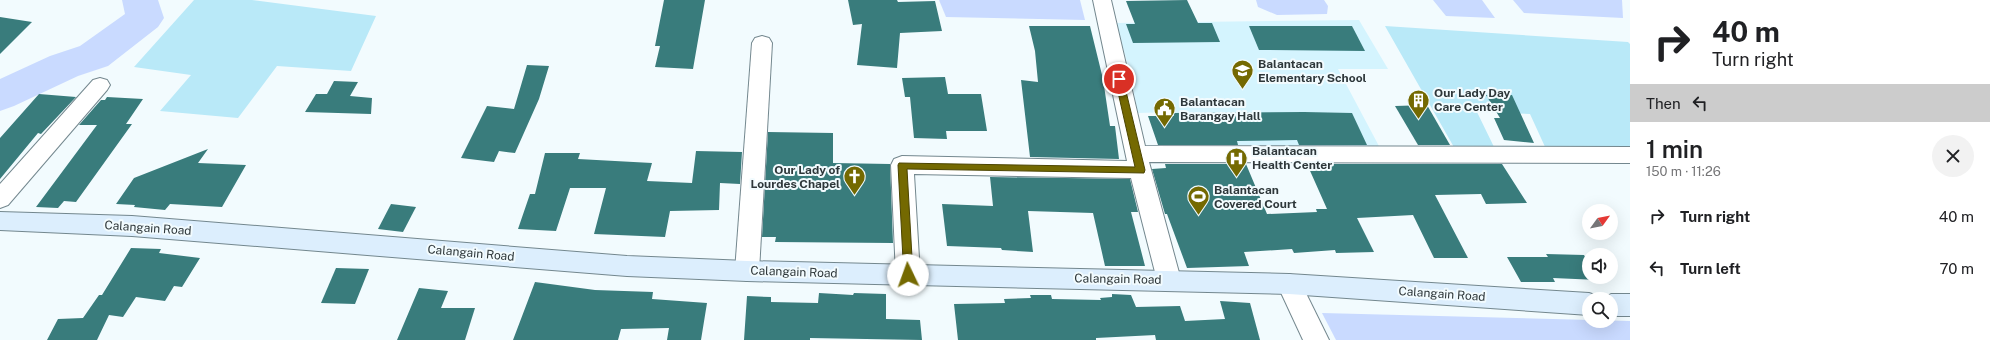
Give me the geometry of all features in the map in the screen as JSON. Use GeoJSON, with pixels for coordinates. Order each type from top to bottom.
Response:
{"type":"FeatureCollection","features":[{"type":"Feature","properties":{"kind":"street"},"geometry":{"type":"LineString","coordinates":[[1102,0],[1138,162],[1169,280]]}},
{"type":"Feature","properties":{"kind":"street"},"geometry":{"type":"LineString","coordinates":[[747,271],[762,43]]}},
{"type":"Feature","properties":{"kind":"street"},"geometry":{"type":"LineString","coordinates":[[0,199],[100,85]]}},
{"type":"Feature","properties":{"kind":"street"},"geometry":{"type":"LineString","coordinates":[[908,275],[902,165],[1544,154],[1630,156]]}},
{"type":"Feature","properties":{"kind":"street","name":"Calangain Road"},"geometry":{"type":"LineString","coordinates":[[0,221],[132,226],[627,266],[747,271],[1288,284],[1582,304]]}},
{"type":"Feature","properties":{"kind":"street"},"geometry":{"type":"LineString","coordinates":[[1288,284],[1316,340]]}},
{"type":"Feature","properties":{"kind":"street"},"geometry":{"type":"LineString","coordinates":[[1618,305],[1630,305]]}},
{"type":"Feature","properties":{"kind":"shaded area"},"geometry":{"type":"Polygon","coordinates":[[[194,0],[252,0],[376,16],[351,71],[277,66],[238,118],[160,111],[191,75],[134,67],[194,0]]]}},
{"type":"Feature","properties":{"kind":"shaded area"},"geometry":{"type":"Polygon","coordinates":[[[939,0],[1080,0],[1085,20],[946,17],[939,0]]]}},
{"type":"Feature","properties":{"kind":"shaded area"},"geometry":{"type":"Polygon","coordinates":[[[1256,0],[1324,0],[1328,6],[1327,14],[1277,15],[1258,7],[1256,0]]]}},
{"type":"Feature","properties":{"kind":"shaded area"},"geometry":{"type":"Polygon","coordinates":[[[1433,0],[1482,0],[1495,18],[1446,16],[1433,0]]]}},
{"type":"Feature","properties":{"kind":"shaded area"},"geometry":{"type":"Polygon","coordinates":[[[1513,0],[1622,0],[1623,18],[1524,13],[1513,0]]]}},
{"type":"Feature","properties":{"kind":"shaded area","name":"Balantacan Elementary School"},"geometry":{"type":"Polygon","coordinates":[[[1359,20],[1388,69],[1338,69],[1380,148],[1183,144],[1171,112],[1138,113],[1129,69],[1116,23],[1359,20]]]}},
{"type":"Feature","properties":{"kind":"shaded area"},"geometry":{"type":"Polygon","coordinates":[[[1385,26],[1628,42],[1630,44],[1630,150],[1546,149],[1530,114],[1477,112],[1494,147],[1455,149],[1385,26]]]}},
{"type":"Feature","properties":{"kind":"shaded area"},"geometry":{"type":"Polygon","coordinates":[[[1322,313],[1582,320],[1582,328],[1618,328],[1618,321],[1630,321],[1630,340],[1336,340],[1322,313]]]}},
{"type":"Feature","properties":{"kind":"building"},"geometry":{"type":"Polygon","coordinates":[[[664,0],[705,0],[693,69],[655,67],[660,46],[655,46],[664,0]]]}},
{"type":"Feature","properties":{"kind":"building"},"geometry":{"type":"Polygon","coordinates":[[[848,0],[897,0],[898,2],[935,1],[942,31],[900,33],[897,68],[857,65],[862,24],[853,25],[848,0]]]}},
{"type":"Feature","properties":{"kind":"building"},"geometry":{"type":"Polygon","coordinates":[[[1187,0],[1198,23],[1212,23],[1220,42],[1133,43],[1126,24],[1135,24],[1126,1],[1187,0]]]}},
{"type":"Feature","properties":{"kind":"building"},"geometry":{"type":"Polygon","coordinates":[[[0,17],[32,22],[0,54],[0,17]]]}},
{"type":"Feature","properties":{"kind":"building"},"geometry":{"type":"Polygon","coordinates":[[[1029,26],[1090,26],[1103,79],[1110,126],[1115,126],[1119,159],[1030,157],[1021,80],[1038,82],[1035,51],[1029,26]]]}},
{"type":"Feature","properties":{"kind":"building"},"geometry":{"type":"Polygon","coordinates":[[[1249,26],[1352,26],[1365,51],[1259,50],[1249,26]]]}},
{"type":"Feature","properties":{"kind":"building"},"geometry":{"type":"Polygon","coordinates":[[[527,65],[549,66],[539,99],[515,153],[499,151],[494,162],[461,158],[487,106],[514,109],[527,65]]]}},
{"type":"Feature","properties":{"kind":"building"},"geometry":{"type":"Polygon","coordinates":[[[945,77],[948,94],[981,94],[987,131],[946,131],[947,139],[914,138],[910,97],[905,97],[902,78],[945,77]]]}},
{"type":"Feature","properties":{"kind":"building"},"geometry":{"type":"Polygon","coordinates":[[[334,81],[358,82],[350,96],[372,98],[371,114],[305,112],[316,94],[327,94],[334,81]]]}},
{"type":"Feature","properties":{"kind":"building"},"geometry":{"type":"Polygon","coordinates":[[[39,94],[76,97],[41,134],[38,133],[0,179],[0,138],[39,94]]]}},
{"type":"Feature","properties":{"kind":"building"},"geometry":{"type":"Polygon","coordinates":[[[1486,95],[1512,95],[1534,143],[1504,140],[1494,118],[1500,118],[1486,95]]]}},
{"type":"Feature","properties":{"kind":"building"},"geometry":{"type":"Polygon","coordinates":[[[107,97],[143,99],[126,124],[132,124],[76,202],[64,201],[58,208],[36,207],[97,125],[79,125],[101,100],[105,100],[107,97]]]}},
{"type":"Feature","properties":{"kind":"building","name":"Our Lady Day Care Center"},"geometry":{"type":"Polygon","coordinates":[[[1427,105],[1450,145],[1418,145],[1395,106],[1427,105]]]}},
{"type":"Feature","properties":{"kind":"building"},"geometry":{"type":"Polygon","coordinates":[[[1173,113],[1352,113],[1367,145],[1299,145],[1297,140],[1237,141],[1238,145],[1158,145],[1148,116],[1174,116],[1173,113]]]}},
{"type":"Feature","properties":{"kind":"building"},"geometry":{"type":"Polygon","coordinates":[[[768,132],[833,133],[833,163],[890,164],[893,243],[775,242],[776,237],[762,237],[768,132]]]}},
{"type":"Feature","properties":{"kind":"building"},"geometry":{"type":"Polygon","coordinates":[[[208,149],[198,163],[246,165],[222,207],[170,204],[165,210],[134,207],[135,205],[116,204],[134,178],[208,149]]]}},
{"type":"Feature","properties":{"kind":"building"},"geometry":{"type":"Polygon","coordinates":[[[696,151],[742,152],[740,184],[720,183],[719,210],[670,211],[665,237],[594,234],[606,188],[570,188],[556,231],[518,229],[530,194],[535,194],[545,153],[580,153],[578,159],[652,163],[647,181],[692,183],[696,151]]]}},
{"type":"Feature","properties":{"kind":"building"},"geometry":{"type":"Polygon","coordinates":[[[1165,164],[1246,164],[1267,214],[1317,212],[1316,209],[1327,209],[1307,164],[1502,164],[1527,203],[1486,204],[1481,194],[1435,195],[1468,258],[1434,258],[1413,215],[1357,218],[1374,252],[1336,253],[1335,250],[1294,253],[1292,249],[1244,252],[1249,266],[1187,268],[1167,214],[1165,214],[1152,169],[1166,168],[1165,164]]]}},
{"type":"Feature","properties":{"kind":"building"},"geometry":{"type":"Polygon","coordinates":[[[990,177],[1130,179],[1138,212],[1131,212],[1145,266],[1105,266],[1093,213],[1028,211],[1033,252],[1002,250],[1001,248],[947,246],[942,204],[993,206],[990,177]]]}},
{"type":"Feature","properties":{"kind":"building"},"geometry":{"type":"Polygon","coordinates":[[[391,204],[416,207],[403,232],[378,229],[391,204]]]}},
{"type":"Feature","properties":{"kind":"building"},"geometry":{"type":"Polygon","coordinates":[[[131,248],[161,249],[159,253],[200,258],[182,287],[174,286],[165,301],[136,297],[123,317],[109,315],[97,340],[47,340],[58,319],[83,318],[99,295],[102,295],[131,248]]]}},
{"type":"Feature","properties":{"kind":"building"},"geometry":{"type":"Polygon","coordinates":[[[1546,254],[1582,255],[1582,279],[1553,278],[1555,282],[1521,282],[1507,257],[1548,257],[1546,254]]]}},
{"type":"Feature","properties":{"kind":"building"},"geometry":{"type":"Polygon","coordinates":[[[336,268],[369,269],[355,304],[321,303],[336,268]]]}},
{"type":"Feature","properties":{"kind":"building"},"geometry":{"type":"Polygon","coordinates":[[[535,282],[595,290],[653,292],[652,299],[707,303],[701,340],[667,340],[669,328],[621,329],[618,340],[513,340],[535,282]]]}},
{"type":"Feature","properties":{"kind":"building"},"geometry":{"type":"Polygon","coordinates":[[[419,288],[448,291],[441,308],[475,308],[465,340],[397,340],[419,288]]]}},
{"type":"Feature","properties":{"kind":"building"},"geometry":{"type":"Polygon","coordinates":[[[819,293],[853,295],[854,293],[886,294],[886,319],[920,320],[922,340],[810,338],[810,340],[744,340],[747,296],[771,297],[771,302],[818,303],[819,293]]]}},
{"type":"Feature","properties":{"kind":"building"},"geometry":{"type":"Polygon","coordinates":[[[1112,294],[1131,295],[1136,307],[1180,306],[1185,321],[1225,319],[1220,301],[1250,303],[1260,340],[1156,340],[1155,335],[1096,338],[1096,340],[958,340],[954,304],[1005,303],[1004,299],[1031,298],[1030,295],[1051,295],[1052,299],[1101,300],[1100,298],[1112,297],[1112,294]]]}},
{"type":"Feature","properties":{"kind":"waterway"},"geometry":{"type":"LineString","coordinates":[[0,96],[64,66],[94,56],[145,18],[140,0]]}},
{"type":"Feature","properties":{"kind":"place","name":"Balantacan Elementary School"},"geometry":{"type":"Point","coordinates":[1242,90]}},
{"type":"Feature","properties":{"kind":"place","name":"Our Lady Day Care Center"},"geometry":{"type":"Point","coordinates":[1419,120]}},
{"type":"Feature","properties":{"kind":"place","name":"Balantacan Barangay Hall"},"geometry":{"type":"Point","coordinates":[1164,128]}},
{"type":"Feature","properties":{"kind":"place","name":"Balantacan Health Center"},"geometry":{"type":"Point","coordinates":[1237,178]}},
{"type":"Feature","properties":{"kind":"place","name":"Our Lady of Lourdes Chapel"},"geometry":{"type":"Point","coordinates":[855,196]}},
{"type":"Feature","properties":{"kind":"place","name":"Balantacan Covered Court"},"geometry":{"type":"Point","coordinates":[1199,216]}},
{"type":"Feature","properties":{"kind":"route"},"geometry":{"type":"LineString","coordinates":[[908,275],[902,165],[1140,170],[1119,79]]}}]}
